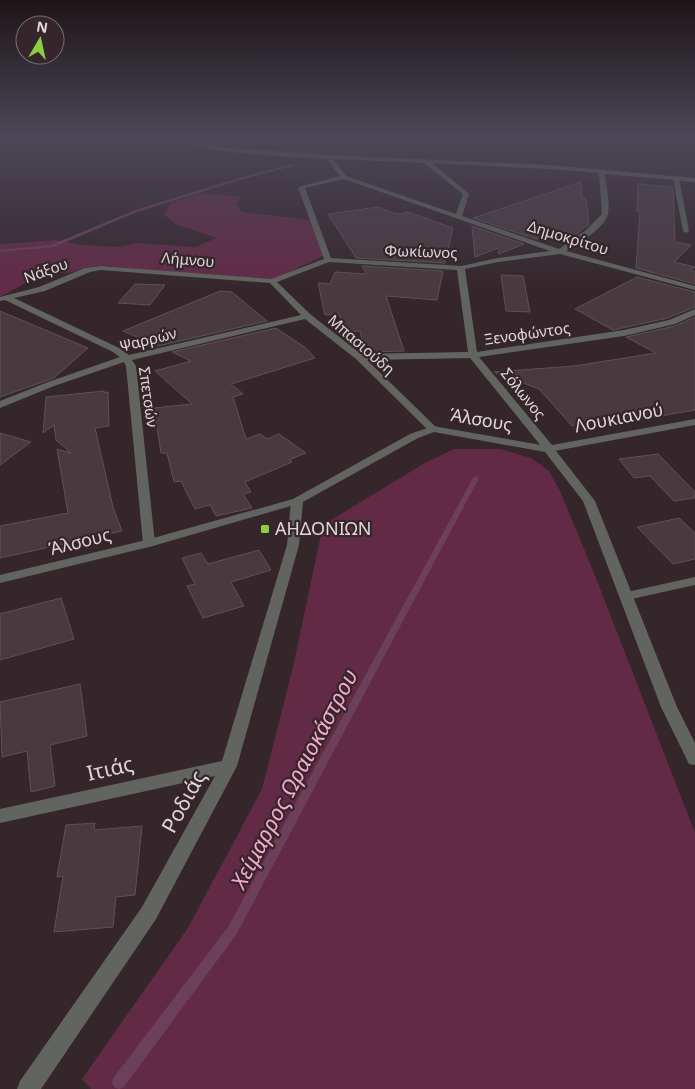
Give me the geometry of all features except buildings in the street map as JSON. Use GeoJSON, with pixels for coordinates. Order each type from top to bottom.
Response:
{"type":"FeatureCollection","features":[{"type":"Feature","properties":{"kind":"street"},"geometry":{"type":"LineString","coordinates":[[272,281],[328,260],[301,188]]}},
{"type":"Feature","properties":{"kind":"street","name":"Δημοκρίτου"},"geometry":{"type":"LineString","coordinates":[[376,188],[560,252],[695,288]]}},
{"type":"Feature","properties":{"kind":"street"},"geometry":{"type":"LineString","coordinates":[[458,188],[466,194],[459,216]]}},
{"type":"Feature","properties":{"kind":"street","name":"Φωκίωνος"},"geometry":{"type":"LineString","coordinates":[[328,260],[461,268],[498,260],[560,252],[589,232],[601,221],[605,214],[603,188]]}},
{"type":"Feature","properties":{"kind":"street","name":"Λήμνου"},"geometry":{"type":"LineString","coordinates":[[101,268],[272,281]]}},
{"type":"Feature","properties":{"kind":"street","name":"Νάξου"},"geometry":{"type":"LineString","coordinates":[[4,299],[42,289],[82,272],[101,268]]}},
{"type":"Feature","properties":{"kind":"street"},"geometry":{"type":"LineString","coordinates":[[461,268],[472,355]]}},
{"type":"Feature","properties":{"kind":"street","name":"Μπασιούδη"},"geometry":{"type":"LineString","coordinates":[[272,281],[306,316],[359,357],[433,429]]}},
{"type":"Feature","properties":{"kind":"street","name":"Σπετσών"},"geometry":{"type":"LineString","coordinates":[[4,299],[98,340],[127,358],[131,366],[150,543]]}},
{"type":"Feature","properties":{"kind":"street","name":"Ξενοφώντος"},"geometry":{"type":"LineString","coordinates":[[359,357],[472,355],[624,334],[672,322],[695,312]]}},
{"type":"Feature","properties":{"kind":"street","name":"Ψαρρών"},"geometry":{"type":"LineString","coordinates":[[0,405],[50,384],[127,358],[306,316]]}},
{"type":"Feature","properties":{"kind":"street","name":"Σόλωνος"},"geometry":{"type":"LineString","coordinates":[[472,355],[549,450]]}},
{"type":"Feature","properties":{"kind":"street","name":"Λουκιανού"},"geometry":{"type":"LineString","coordinates":[[549,450],[695,422]]}},
{"type":"Feature","properties":{"kind":"street","name":"Άλσους"},"geometry":{"type":"LineString","coordinates":[[0,579],[150,543],[297,501],[414,436],[433,429],[549,450]]}},
{"type":"Feature","properties":{"kind":"street"},"geometry":{"type":"LineString","coordinates":[[549,450],[588,501],[627,596],[669,708],[695,759]]}},
{"type":"Feature","properties":{"kind":"street","name":"Ροδιάς"},"geometry":{"type":"LineString","coordinates":[[28,1089],[149,913],[229,766],[293,545],[297,501]]}},
{"type":"Feature","properties":{"kind":"street"},"geometry":{"type":"LineString","coordinates":[[627,596],[695,581]]}},
{"type":"Feature","properties":{"kind":"street","name":"Ιτιάς"},"geometry":{"type":"LineString","coordinates":[[0,816],[229,766]]}},
{"type":"Feature","properties":{"kind":"lane"},"geometry":{"type":"LineString","coordinates":[[678,188],[686,231]]}},
{"type":"Feature","properties":{"kind":"shaded area"},"geometry":{"type":"Polygon","coordinates":[[[201,193],[241,197],[236,204],[242,212],[309,220],[329,253],[268,282],[108,266],[89,267],[68,273],[46,272],[0,297],[0,244],[55,240],[83,245],[118,247],[137,243],[195,247],[217,238],[175,224],[164,214],[171,203],[201,193]]]}},
{"type":"Feature","properties":{"kind":"shaded area"},"geometry":{"type":"Polygon","coordinates":[[[454,449],[500,449],[531,458],[549,471],[560,491],[594,573],[695,833],[695,1089],[91,1089],[82,1079],[188,928],[262,789],[293,667],[323,525],[423,464],[454,449]]]}},
{"type":"Feature","properties":{"kind":"waterway","name":"Χείμαρρος Ωραιοκάστρου"},"geometry":{"type":"LineString","coordinates":[[0,251],[52,246],[136,211],[211,188]]}},
{"type":"Feature","properties":{"kind":"waterway","name":"Χείμαρρος Ωραιοκάστρου"},"geometry":{"type":"LineString","coordinates":[[119,1082],[232,931],[476,478]]}},
{"type":"Feature","properties":{"kind":"place","name":"ΑΗΔΟΝΙΩΝ"},"geometry":{"type":"Point","coordinates":[265,529]}}]}
